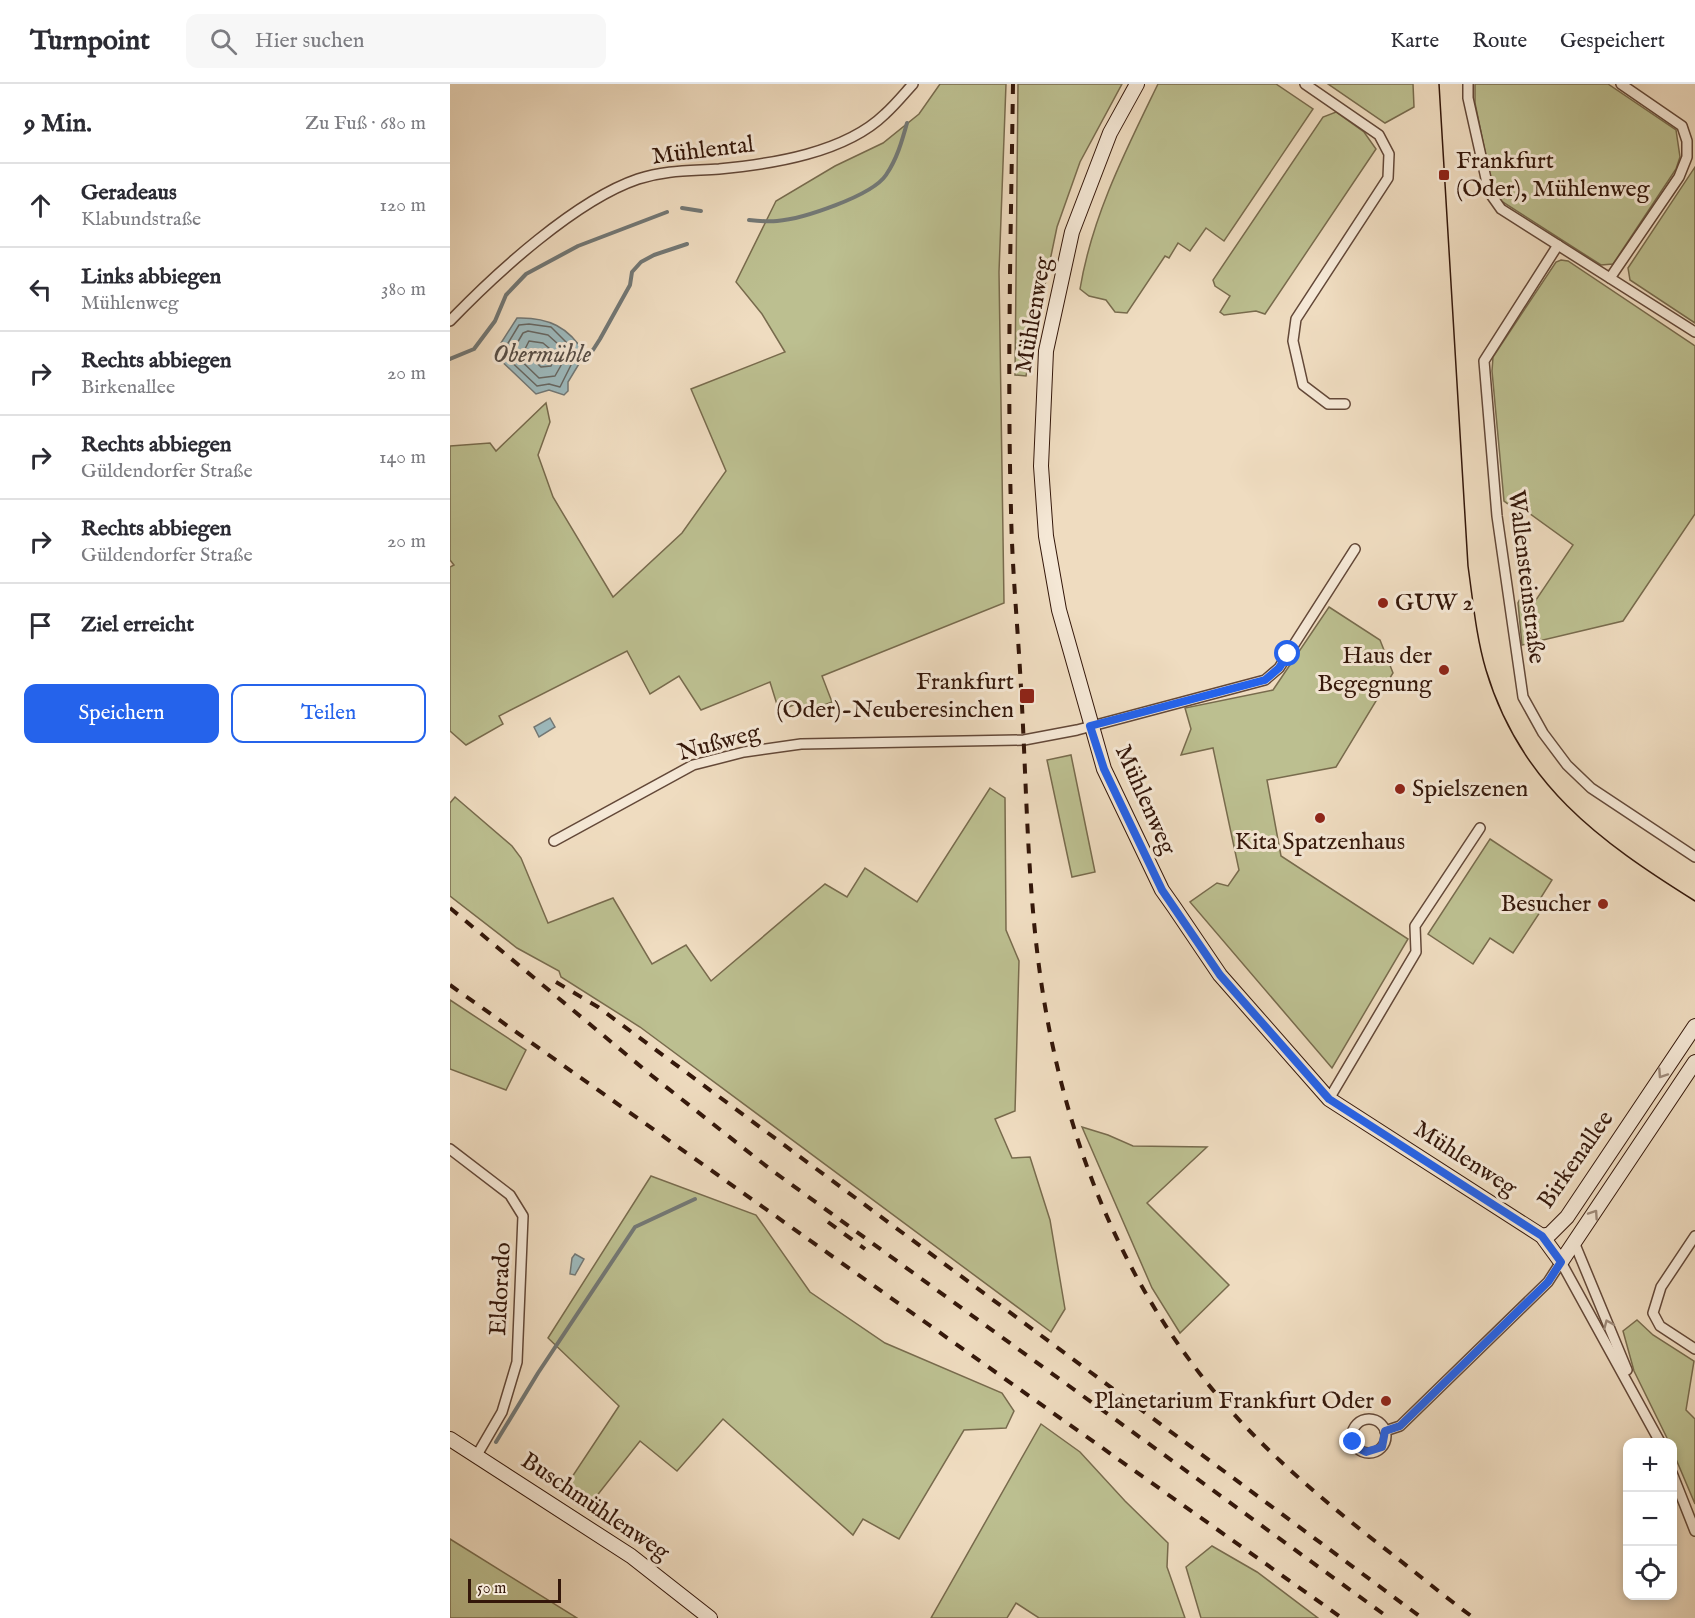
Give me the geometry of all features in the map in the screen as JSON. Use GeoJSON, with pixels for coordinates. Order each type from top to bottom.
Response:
{"type":"FeatureCollection","features":[{"type":"Feature","properties":{"kind":"street","name":"Mühlental"},"geometry":{"type":"LineString","coordinates":[[450,321],[500,272],[609,190],[666,171],[754,166],[816,151],[844,141],[884,116],[913,84]]}},
{"type":"Feature","properties":{"kind":"street","name":"Mühlenweg"},"geometry":{"type":"LineString","coordinates":[[1137,84],[1110,133],[1072,232],[1046,351],[1041,466],[1046,536],[1059,610],[1104,769],[1162,890],[1220,975],[1329,1099],[1542,1236]]}},
{"type":"Feature","properties":{"kind":"street"},"geometry":{"type":"LineString","coordinates":[[1305,84],[1379,135],[1389,154],[1388,178],[1296,319],[1293,342],[1303,385],[1328,404],[1345,405]]}},
{"type":"Feature","properties":{"kind":"street"},"geometry":{"type":"LineString","coordinates":[[1468,84],[1468,98],[1489,192],[1501,208],[1695,332]]}},
{"type":"Feature","properties":{"kind":"street"},"geometry":{"type":"LineString","coordinates":[[1610,278],[1679,177],[1687,157],[1687,141],[1682,126],[1621,84]]}},
{"type":"Feature","properties":{"kind":"street","name":"Wallensteinstraße"},"geometry":{"type":"LineString","coordinates":[[1558,245],[1484,362],[1497,516],[1523,697],[1543,733],[1567,765],[1591,788],[1695,857]]}},
{"type":"Feature","properties":{"kind":"street","name":"Nußweg"},"geometry":{"type":"LineString","coordinates":[[554,841],[693,765],[744,752],[801,744],[1003,742],[1090,726],[1265,680],[1279,668],[1355,549]]}},
{"type":"Feature","properties":{"kind":"street"},"geometry":{"type":"LineString","coordinates":[[1329,1099],[1416,952],[1415,926],[1480,828]]}},
{"type":"Feature","properties":{"kind":"street","name":"Birkenallee"},"geometry":{"type":"LineString","coordinates":[[1694,1029],[1567,1217],[1550,1234],[1542,1236],[1561,1262],[1695,1062]]}},
{"type":"Feature","properties":{"kind":"street","name":"Eldorado"},"geometry":{"type":"LineString","coordinates":[[450,1149],[510,1195],[522,1216],[517,1362],[502,1412],[477,1455]]}},
{"type":"Feature","properties":{"kind":"street"},"geometry":{"type":"LineString","coordinates":[[1695,1236],[1660,1287],[1653,1313],[1660,1326],[1695,1349]]}},
{"type":"Feature","properties":{"kind":"street"},"geometry":{"type":"LineString","coordinates":[[1575,1242],[1647,1417]]}},
{"type":"Feature","properties":{"kind":"street"},"geometry":{"type":"LineString","coordinates":[[1385,1431],[1400,1426],[1548,1282],[1561,1262],[1658,1438]]}},
{"type":"Feature","properties":{"kind":"street","name":"Buschmühlenweg"},"geometry":{"type":"LineString","coordinates":[[450,1439],[631,1556],[710,1618]]}},
{"type":"Feature","properties":{"kind":"street"},"geometry":{"type":"LineString","coordinates":[[1677,1486],[1695,1531]]}},
{"type":"Feature","properties":{"kind":"green space"},"geometry":{"type":"Polygon","coordinates":[[[940,84],[1006,84],[999,272],[1004,603],[822,676],[832,702],[801,714],[796,704],[779,711],[770,682],[701,710],[679,676],[650,694],[627,651],[499,716],[503,724],[466,745],[450,731],[450,567],[454,565],[450,560],[450,446],[490,443],[496,451],[546,403],[550,422],[538,455],[553,497],[613,597],[682,533],[726,471],[691,389],[785,352],[762,314],[736,282],[776,201],[835,166],[883,143],[919,114],[940,84]]]}},
{"type":"Feature","properties":{"kind":"green space"},"geometry":{"type":"Polygon","coordinates":[[[1018,84],[1122,84],[1080,162],[1057,227],[1026,376],[1015,375],[1018,84]]]}},
{"type":"Feature","properties":{"kind":"green space"},"geometry":{"type":"Polygon","coordinates":[[[1158,84],[1276,84],[1313,109],[1224,241],[1206,228],[1190,251],[1178,243],[1169,258],[1165,256],[1127,313],[1115,312],[1106,300],[1089,296],[1080,289],[1085,262],[1102,209],[1122,159],[1158,84]]]}},
{"type":"Feature","properties":{"kind":"green space"},"geometry":{"type":"Polygon","coordinates":[[[1328,84],[1413,84],[1414,107],[1385,123],[1328,84]]]}},
{"type":"Feature","properties":{"kind":"green space"},"geometry":{"type":"Polygon","coordinates":[[[1475,84],[1608,84],[1676,130],[1680,157],[1676,169],[1613,264],[1601,265],[1498,199],[1493,191],[1475,103],[1475,84]]]}},
{"type":"Feature","properties":{"kind":"green space"},"geometry":{"type":"Polygon","coordinates":[[[1336,112],[1364,132],[1376,149],[1265,314],[1256,311],[1224,315],[1220,312],[1230,296],[1215,286],[1213,280],[1323,117],[1336,112]]]}},
{"type":"Feature","properties":{"kind":"green space"},"geometry":{"type":"Polygon","coordinates":[[[1695,167],[1695,323],[1630,280],[1628,268],[1695,167]]]}},
{"type":"Feature","properties":{"kind":"green space"},"geometry":{"type":"Polygon","coordinates":[[[1568,261],[1695,346],[1695,514],[1623,621],[1522,645],[1518,603],[1520,599],[1534,603],[1573,545],[1526,511],[1516,510],[1504,501],[1492,371],[1493,357],[1556,262],[1568,261]]]}},
{"type":"Feature","properties":{"kind":"green space"},"geometry":{"type":"Polygon","coordinates":[[[1329,607],[1380,640],[1393,673],[1336,767],[1267,780],[1281,856],[1408,939],[1332,1068],[1190,902],[1217,883],[1228,886],[1239,870],[1213,748],[1181,755],[1191,729],[1185,708],[1273,690],[1329,607]]]}},
{"type":"Feature","properties":{"kind":"green space"},"geometry":{"type":"Polygon","coordinates":[[[1071,755],[1095,872],[1072,877],[1047,760],[1071,755]]]}},
{"type":"Feature","properties":{"kind":"green space"},"geometry":{"type":"Polygon","coordinates":[[[990,788],[1005,798],[1006,930],[1019,961],[1015,1111],[995,1119],[1012,1158],[1030,1157],[1050,1220],[1065,1309],[1051,1332],[640,1027],[561,977],[559,971],[517,948],[450,896],[450,803],[455,797],[512,846],[521,858],[548,923],[613,898],[652,964],[686,945],[711,981],[825,884],[847,897],[865,868],[917,902],[990,788]]]}},
{"type":"Feature","properties":{"kind":"green space"},"geometry":{"type":"Polygon","coordinates":[[[1490,839],[1552,880],[1540,899],[1546,903],[1513,953],[1490,938],[1473,964],[1428,934],[1490,839]]]}},
{"type":"Feature","properties":{"kind":"green space"},"geometry":{"type":"Polygon","coordinates":[[[450,1000],[526,1050],[506,1090],[450,1069],[450,1000]]]}},
{"type":"Feature","properties":{"kind":"green space"},"geometry":{"type":"Polygon","coordinates":[[[1082,1127],[1133,1146],[1207,1147],[1147,1203],[1229,1285],[1180,1333],[1152,1288],[1082,1127]]]}},
{"type":"Feature","properties":{"kind":"green space"},"geometry":{"type":"Polygon","coordinates":[[[651,1176],[756,1215],[810,1292],[885,1343],[1002,1393],[1014,1411],[1006,1428],[964,1430],[899,1539],[863,1519],[853,1535],[723,1419],[677,1471],[640,1441],[588,1507],[564,1489],[619,1406],[548,1338],[651,1176]]]}},
{"type":"Feature","properties":{"kind":"green space"},"geometry":{"type":"Polygon","coordinates":[[[1637,1320],[1653,1335],[1694,1361],[1686,1410],[1695,1419],[1695,1504],[1677,1461],[1677,1438],[1667,1438],[1634,1371],[1623,1331],[1637,1320]]]}},
{"type":"Feature","properties":{"kind":"green space"},"geometry":{"type":"Polygon","coordinates":[[[1041,1424],[1080,1452],[1168,1543],[1167,1567],[1185,1618],[1039,1618],[1016,1603],[1007,1618],[931,1618],[1041,1424]]]}},
{"type":"Feature","properties":{"kind":"green space"},"geometry":{"type":"Polygon","coordinates":[[[450,1539],[577,1618],[450,1618],[450,1539]]]}},
{"type":"Feature","properties":{"kind":"green space"},"geometry":{"type":"Polygon","coordinates":[[[1212,1546],[1257,1572],[1318,1618],[1201,1618],[1186,1567],[1212,1546]]]}},
{"type":"Feature","properties":{"kind":"water","name":"Obermühle"},"geometry":{"type":"Polygon","coordinates":[[[517,318],[538,319],[565,330],[585,354],[568,382],[568,391],[564,395],[549,390],[536,394],[494,354],[517,318]]]}},
{"type":"Feature","properties":{"kind":"water"},"geometry":{"type":"Polygon","coordinates":[[[550,718],[555,727],[539,737],[534,727],[550,718]]]}},
{"type":"Feature","properties":{"kind":"water"},"geometry":{"type":"Polygon","coordinates":[[[575,1254],[584,1259],[575,1275],[570,1274],[572,1258],[575,1254]]]}},
{"type":"Feature","properties":{"kind":"waterway"},"geometry":{"type":"LineString","coordinates":[[749,220],[774,221],[803,216],[867,191],[878,183],[890,169],[899,150],[907,123]]}},
{"type":"Feature","properties":{"kind":"waterway"},"geometry":{"type":"LineString","coordinates":[[682,208],[701,211]]}},
{"type":"Feature","properties":{"kind":"waterway"},"geometry":{"type":"LineString","coordinates":[[450,359],[474,349],[495,321],[506,295],[526,274],[578,246],[667,212]]}},
{"type":"Feature","properties":{"kind":"waterway"},"geometry":{"type":"LineString","coordinates":[[585,354],[593,350],[600,339],[630,285],[632,272],[641,262],[687,244]]}},
{"type":"Feature","properties":{"kind":"waterway"},"geometry":{"type":"LineString","coordinates":[[496,1442],[538,1373],[635,1227],[695,1199]]}},
{"type":"Feature","properties":{"kind":"tram line"},"geometry":{"type":"LineString","coordinates":[[1439,84],[1468,566],[1477,631],[1486,670],[1501,710],[1520,746],[1567,806],[1627,856],[1695,901]]}},
{"type":"Feature","properties":{"kind":"railway"},"geometry":{"type":"LineString","coordinates":[[1013,84],[1009,350],[1011,510],[1031,880],[1043,994],[1052,1043],[1078,1140],[1095,1187],[1137,1278],[1163,1321],[1211,1388],[1256,1437],[1303,1482],[1474,1618]]}},
{"type":"Feature","properties":{"kind":"railway"},"geometry":{"type":"LineString","coordinates":[[450,908],[651,1075],[770,1169],[1389,1618]]}},
{"type":"Feature","properties":{"kind":"railway"},"geometry":{"type":"LineString","coordinates":[[556,982],[598,1007],[1422,1618]]}},
{"type":"Feature","properties":{"kind":"railway"},"geometry":{"type":"LineString","coordinates":[[450,985],[1342,1618]]}},
{"type":"Feature","properties":{"kind":"railway"},"geometry":{"type":"LineString","coordinates":[[828,1222],[865,1249]]}},
{"type":"Feature","properties":{"kind":"place","name":"Frankfurt (Oder), Mühlenweg"},"geometry":{"type":"Point","coordinates":[1444,175]}},
{"type":"Feature","properties":{"kind":"place","name":"GUW 2"},"geometry":{"type":"Point","coordinates":[1383,603]}},
{"type":"Feature","properties":{"kind":"place","name":"Haus der Begegnung"},"geometry":{"type":"Point","coordinates":[1444,670]}},
{"type":"Feature","properties":{"kind":"place","name":"Frankfurt (Oder)-Neuberesinchen"},"geometry":{"type":"Point","coordinates":[1027,696]}},
{"type":"Feature","properties":{"kind":"place","name":"Spielszenen"},"geometry":{"type":"Point","coordinates":[1400,789]}},
{"type":"Feature","properties":{"kind":"place","name":"Kita Spatzenhaus"},"geometry":{"type":"Point","coordinates":[1320,818]}},
{"type":"Feature","properties":{"kind":"place","name":"Besucher"},"geometry":{"type":"Point","coordinates":[1603,904]}},
{"type":"Feature","properties":{"kind":"place","name":"Planetarium Frankfurt Oder"},"geometry":{"type":"Point","coordinates":[1386,1401]}},
{"type":"Feature","properties":{"kind":"route"},"geometry":{"type":"LineString","coordinates":[[1288,654],[1279,668],[1265,680],[1090,726],[1104,769],[1162,890],[1220,975],[1329,1099],[1542,1236],[1561,1262],[1548,1282],[1400,1426],[1385,1431],[1386,1436],[1382,1447],[1372,1453],[1366,1452],[1356,1447],[1353,1442]]}}]}
